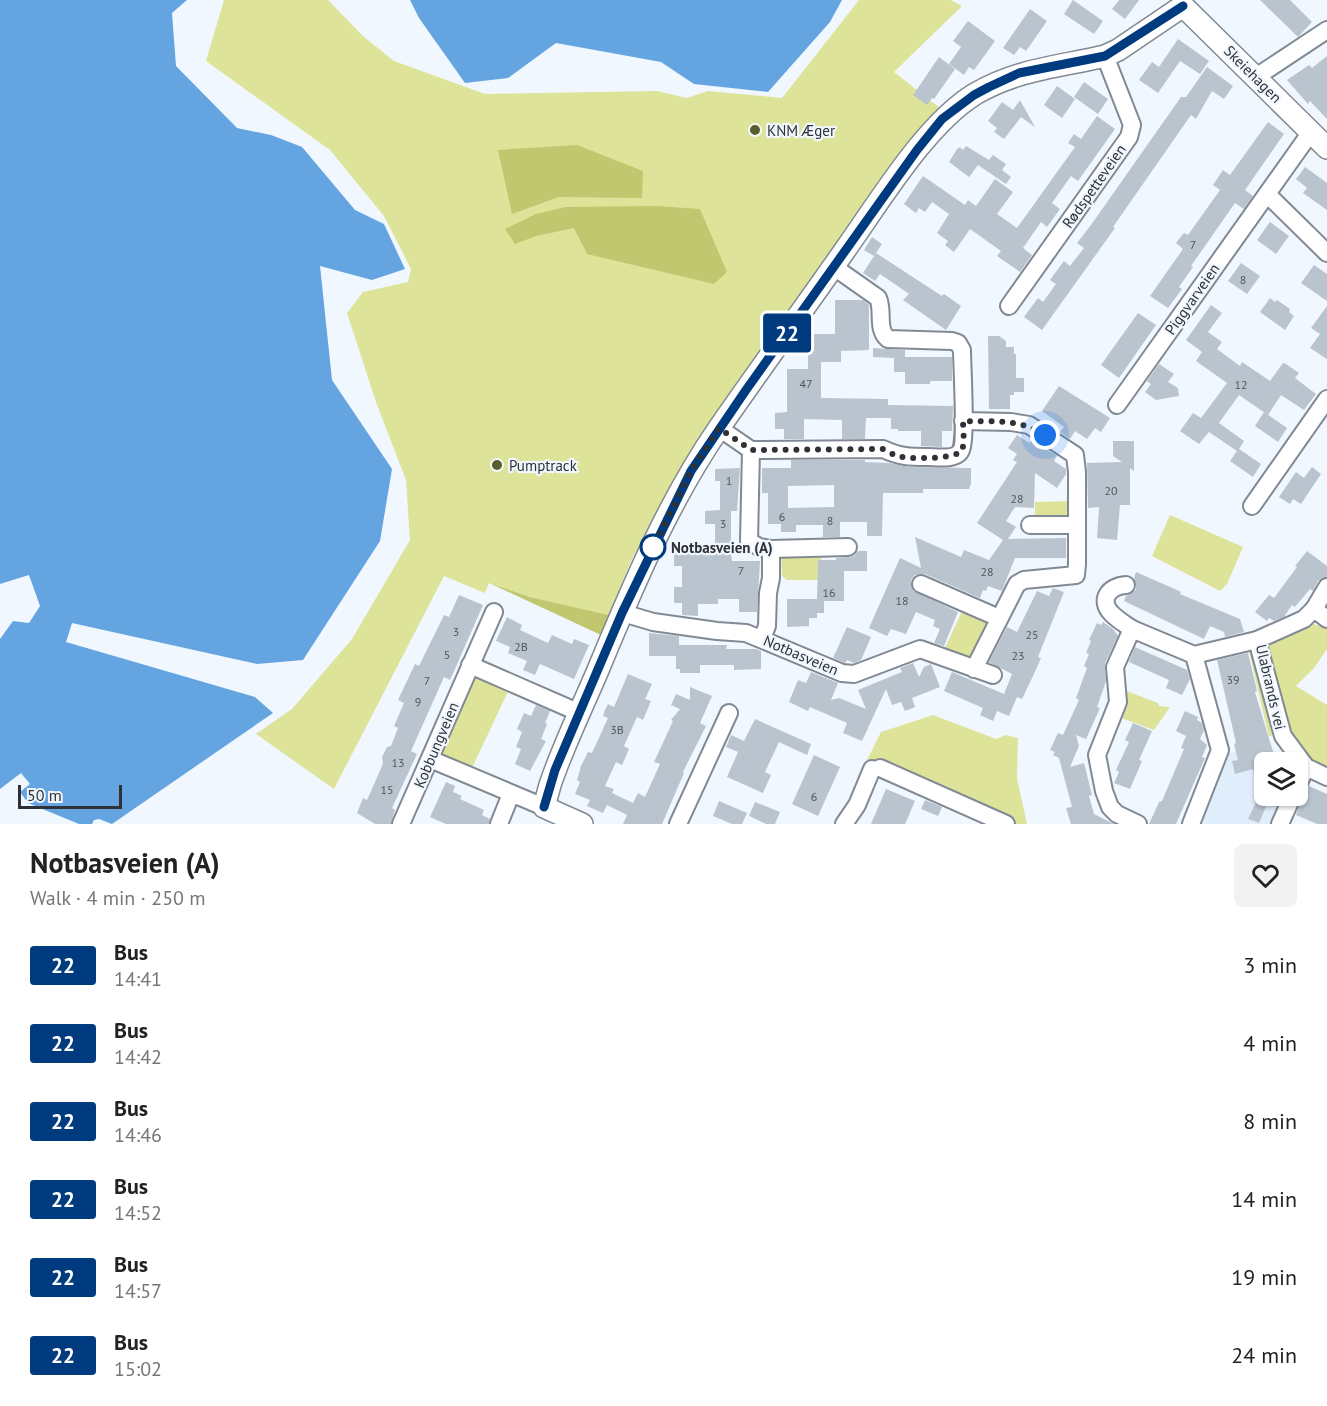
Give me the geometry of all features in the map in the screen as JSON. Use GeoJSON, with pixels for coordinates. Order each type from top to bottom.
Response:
{"type":"FeatureCollection","features":[{"type":"Feature","properties":{"kind":"street"},"geometry":{"type":"LineString","coordinates":[[544,807],[555,770],[622,613],[691,471],[719,428],[917,150],[942,119],[997,82],[1019,73],[1105,56],[1181,3]]}},
{"type":"Feature","properties":{"kind":"street","name":"Skeiehagen"},"geometry":{"type":"LineString","coordinates":[[1181,3],[1327,148]]}},
{"type":"Feature","properties":{"kind":"street"},"geometry":{"type":"LineString","coordinates":[[1256,77],[1327,30]]}},
{"type":"Feature","properties":{"kind":"street","name":"Rødspetteveien"},"geometry":{"type":"LineString","coordinates":[[1009,306],[1129,137],[1132,125],[1105,56]]}},
{"type":"Feature","properties":{"kind":"street","name":"Piggvarveien"},"geometry":{"type":"LineString","coordinates":[[1118,405],[1311,132]]}},
{"type":"Feature","properties":{"kind":"street"},"geometry":{"type":"LineString","coordinates":[[1267,194],[1327,253]]}},
{"type":"Feature","properties":{"kind":"street"},"geometry":{"type":"LineString","coordinates":[[719,428],[751,450],[883,449],[897,456],[950,457],[956,456],[963,448],[962,350],[960,346],[952,341],[888,339],[881,331],[878,298],[834,267]]}},
{"type":"Feature","properties":{"kind":"street"},"geometry":{"type":"LineString","coordinates":[[1252,506],[1327,399]]}},
{"type":"Feature","properties":{"kind":"street"},"geometry":{"type":"LineString","coordinates":[[963,421],[1011,422],[1029,425],[1075,456],[1077,472],[1076,574],[1020,582],[974,669]]}},
{"type":"Feature","properties":{"kind":"street"},"geometry":{"type":"LineString","coordinates":[[751,450],[749,541],[759,547],[771,549],[848,547]]}},
{"type":"Feature","properties":{"kind":"street"},"geometry":{"type":"LineString","coordinates":[[1030,525],[1076,525]]}},
{"type":"Feature","properties":{"kind":"street"},"geometry":{"type":"LineString","coordinates":[[762,639],[767,626],[768,593],[771,588],[771,549]]}},
{"type":"Feature","properties":{"kind":"street"},"geometry":{"type":"LineString","coordinates":[[921,584],[999,618]]}},
{"type":"Feature","properties":{"kind":"street"},"geometry":{"type":"LineString","coordinates":[[1126,585],[1116,586],[1108,593],[1106,604],[1110,613],[1132,629],[1194,656],[1257,640]]}},
{"type":"Feature","properties":{"kind":"street","name":"Ulabrands vei"},"geometry":{"type":"LineString","coordinates":[[1295,752],[1283,736],[1257,640],[1320,614],[1327,587]]}},
{"type":"Feature","properties":{"kind":"street","name":"Kobbungveien"},"geometry":{"type":"LineString","coordinates":[[401,824],[494,612]]}},
{"type":"Feature","properties":{"kind":"street","name":"Notbasveien"},"geometry":{"type":"LineString","coordinates":[[622,613],[653,622],[746,633],[850,675],[920,649],[993,675]]}},
{"type":"Feature","properties":{"kind":"street"},"geometry":{"type":"LineString","coordinates":[[1132,629],[1115,667],[1118,702],[1097,754],[1110,807],[1117,814],[1138,824]]}},
{"type":"Feature","properties":{"kind":"street"},"geometry":{"type":"LineString","coordinates":[[1191,824],[1220,750],[1194,656]]}},
{"type":"Feature","properties":{"kind":"street"},"geometry":{"type":"LineString","coordinates":[[470,665],[580,713]]}},
{"type":"Feature","properties":{"kind":"street"},"geometry":{"type":"LineString","coordinates":[[678,824],[729,713]]}},
{"type":"Feature","properties":{"kind":"street"},"geometry":{"type":"LineString","coordinates":[[430,759],[582,824]]}},
{"type":"Feature","properties":{"kind":"street","name":"Ulabrands vei"},"geometry":{"type":"LineString","coordinates":[[1308,768],[1327,777]]}},
{"type":"Feature","properties":{"kind":"street"},"geometry":{"type":"LineString","coordinates":[[844,824],[876,769],[1006,824]]}},
{"type":"Feature","properties":{"kind":"street"},"geometry":{"type":"LineString","coordinates":[[499,824],[511,794]]}},
{"type":"Feature","properties":{"kind":"street"},"geometry":{"type":"LineString","coordinates":[[1280,824],[1288,806]]}},
{"type":"Feature","properties":{"kind":"shaded area"},"geometry":{"type":"Polygon","coordinates":[[[1272,746],[1274,752],[1254,752],[1254,806],[1283,806],[1276,824],[1195,824],[1224,754],[1272,746]]]}},
{"type":"Feature","properties":{"kind":"green space"},"geometry":{"type":"Polygon","coordinates":[[[224,0],[328,0],[364,37],[394,61],[485,94],[657,91],[687,98],[708,91],[782,98],[859,0],[951,0],[962,6],[894,72],[940,108],[928,118],[851,220],[830,259],[654,518],[630,563],[609,615],[530,597],[489,583],[485,593],[444,576],[334,789],[256,734],[292,709],[352,639],[410,540],[406,480],[377,405],[347,313],[363,292],[408,282],[411,269],[384,216],[330,150],[206,61],[224,0]]]}},
{"type":"Feature","properties":{"kind":"green space"},"geometry":{"type":"Polygon","coordinates":[[[577,145],[643,171],[642,198],[559,197],[512,214],[498,150],[577,145]]]}},
{"type":"Feature","properties":{"kind":"green space"},"geometry":{"type":"Polygon","coordinates":[[[657,206],[700,209],[727,272],[714,284],[587,254],[574,228],[536,236],[515,244],[505,229],[536,214],[566,207],[657,206]]]}},
{"type":"Feature","properties":{"kind":"green space"},"geometry":{"type":"Polygon","coordinates":[[[1071,501],[1069,521],[1035,522],[1035,502],[1071,501]]]}},
{"type":"Feature","properties":{"kind":"green space"},"geometry":{"type":"Polygon","coordinates":[[[1170,515],[1243,547],[1227,584],[1220,591],[1152,556],[1170,515]]]}},
{"type":"Feature","properties":{"kind":"green space"},"geometry":{"type":"Polygon","coordinates":[[[821,550],[822,580],[787,580],[782,576],[781,553],[821,550]]]}},
{"type":"Feature","properties":{"kind":"green space"},"geometry":{"type":"Polygon","coordinates":[[[489,583],[530,597],[609,615],[601,635],[489,583]]]}},
{"type":"Feature","properties":{"kind":"green space"},"geometry":{"type":"Polygon","coordinates":[[[964,607],[988,622],[972,659],[968,661],[944,650],[964,607]]]}},
{"type":"Feature","properties":{"kind":"green space"},"geometry":{"type":"Polygon","coordinates":[[[1306,621],[1327,629],[1327,649],[1314,668],[1296,686],[1327,705],[1327,770],[1308,760],[1308,752],[1301,752],[1294,744],[1266,645],[1306,621]]]}},
{"type":"Feature","properties":{"kind":"green space"},"geometry":{"type":"Polygon","coordinates":[[[1251,646],[1274,734],[1269,737],[1248,647],[1251,646]]]}},
{"type":"Feature","properties":{"kind":"green space"},"geometry":{"type":"Polygon","coordinates":[[[471,666],[511,685],[472,768],[439,752],[471,666]]]}},
{"type":"Feature","properties":{"kind":"green space"},"geometry":{"type":"Polygon","coordinates":[[[1124,690],[1158,703],[1159,706],[1170,707],[1154,730],[1121,718],[1124,690]]]}},
{"type":"Feature","properties":{"kind":"green space"},"geometry":{"type":"Polygon","coordinates":[[[933,715],[996,739],[1006,735],[1018,738],[1017,779],[1027,824],[1014,824],[867,760],[881,732],[933,715]]]}},
{"type":"Feature","properties":{"kind":"water"},"geometry":{"type":"Polygon","coordinates":[[[0,0],[187,0],[172,13],[176,66],[237,128],[271,135],[302,147],[355,210],[384,224],[405,269],[372,280],[320,266],[332,380],[392,469],[380,541],[303,660],[257,664],[72,623],[66,642],[255,697],[273,713],[112,824],[99,819],[94,820],[92,824],[79,824],[28,803],[20,792],[30,784],[21,773],[0,789],[0,639],[13,621],[29,623],[40,606],[29,575],[0,584],[0,0]]]}},
{"type":"Feature","properties":{"kind":"water"},"geometry":{"type":"Polygon","coordinates":[[[410,0],[842,0],[830,22],[768,92],[694,84],[661,62],[556,43],[508,78],[465,83],[419,18],[410,0]]]}},
{"type":"Feature","properties":{"kind":"building"},"geometry":{"type":"Polygon","coordinates":[[[1073,0],[1103,21],[1094,34],[1064,14],[1073,0]]]}},
{"type":"Feature","properties":{"kind":"building"},"geometry":{"type":"Polygon","coordinates":[[[1119,0],[1139,0],[1125,19],[1112,9],[1119,0]]]}},
{"type":"Feature","properties":{"kind":"building"},"geometry":{"type":"Polygon","coordinates":[[[1260,0],[1290,0],[1312,22],[1298,37],[1260,0]]]}},
{"type":"Feature","properties":{"kind":"building"},"geometry":{"type":"Polygon","coordinates":[[[1030,9],[1047,21],[1026,51],[1020,47],[1014,55],[1003,48],[1030,9]]]}},
{"type":"Feature","properties":{"kind":"building"},"geometry":{"type":"Polygon","coordinates":[[[968,21],[995,41],[974,70],[969,67],[964,75],[949,64],[961,47],[953,41],[968,21]]]}},
{"type":"Feature","properties":{"kind":"building"},"geometry":{"type":"Polygon","coordinates":[[[1178,39],[1209,61],[1200,74],[1180,61],[1158,93],[1139,80],[1152,62],[1159,67],[1178,39]]]}},
{"type":"Feature","properties":{"kind":"building"},"geometry":{"type":"Polygon","coordinates":[[[1327,56],[1327,119],[1310,101],[1308,104],[1287,80],[1309,65],[1312,68],[1327,56]]]}},
{"type":"Feature","properties":{"kind":"building"},"geometry":{"type":"Polygon","coordinates":[[[939,57],[955,69],[934,99],[932,98],[927,105],[913,95],[939,57]]]}},
{"type":"Feature","properties":{"kind":"building"},"geometry":{"type":"Polygon","coordinates":[[[1207,67],[1233,86],[1224,99],[1212,91],[1196,119],[1191,115],[1113,227],[1115,228],[1042,330],[1024,317],[1038,298],[1043,302],[1056,284],[1050,280],[1064,261],[1070,266],[1084,248],[1077,243],[1181,97],[1186,97],[1207,67]]]}},
{"type":"Feature","properties":{"kind":"building"},"geometry":{"type":"Polygon","coordinates":[[[1084,82],[1108,99],[1098,114],[1074,97],[1084,82]]]}},
{"type":"Feature","properties":{"kind":"building"},"geometry":{"type":"Polygon","coordinates":[[[1057,86],[1075,99],[1062,118],[1044,105],[1057,86]]]}},
{"type":"Feature","properties":{"kind":"building"},"geometry":{"type":"Polygon","coordinates":[[[1020,100],[1035,127],[1021,117],[1004,139],[994,132],[997,128],[988,121],[1002,102],[1013,110],[1020,100]]]}},
{"type":"Feature","properties":{"kind":"building"},"geometry":{"type":"Polygon","coordinates":[[[1097,116],[1115,129],[1078,181],[1071,176],[1052,203],[1060,209],[1047,227],[1041,222],[1023,248],[1032,255],[1020,272],[997,256],[1001,251],[970,229],[954,252],[945,245],[948,241],[937,233],[949,214],[932,202],[925,212],[919,208],[916,213],[904,204],[923,176],[965,205],[968,200],[976,206],[995,179],[1013,192],[997,214],[1017,228],[1075,147],[1068,143],[1074,134],[1081,139],[1097,116]]]}},
{"type":"Feature","properties":{"kind":"building"},"geometry":{"type":"Polygon","coordinates":[[[1268,122],[1284,134],[1245,190],[1253,196],[1244,209],[1235,203],[1191,266],[1193,267],[1179,287],[1182,289],[1168,308],[1150,296],[1183,249],[1176,243],[1184,233],[1188,235],[1220,190],[1213,185],[1223,170],[1230,175],[1268,122]]]}},
{"type":"Feature","properties":{"kind":"building"},"geometry":{"type":"Polygon","coordinates":[[[966,146],[989,160],[993,155],[1006,164],[1002,170],[1011,177],[1006,184],[978,165],[969,177],[949,162],[957,149],[960,147],[963,150],[966,146]]]}},
{"type":"Feature","properties":{"kind":"building"},"geometry":{"type":"Polygon","coordinates":[[[1305,167],[1327,183],[1327,210],[1303,193],[1307,188],[1296,179],[1305,167]]]}},
{"type":"Feature","properties":{"kind":"building"},"geometry":{"type":"Polygon","coordinates":[[[1270,222],[1289,236],[1276,254],[1257,240],[1270,222]]]}},
{"type":"Feature","properties":{"kind":"building"},"geometry":{"type":"Polygon","coordinates":[[[872,237],[882,244],[874,256],[864,250],[872,237]]]}},
{"type":"Feature","properties":{"kind":"building"},"geometry":{"type":"Polygon","coordinates":[[[876,253],[961,306],[946,330],[903,300],[909,294],[902,289],[880,274],[875,281],[863,273],[876,253]]]}},
{"type":"Feature","properties":{"kind":"building"},"geometry":{"type":"Polygon","coordinates":[[[1241,263],[1260,276],[1247,294],[1228,281],[1241,263]]]}},
{"type":"Feature","properties":{"kind":"building"},"geometry":{"type":"Polygon","coordinates":[[[1314,265],[1327,274],[1327,301],[1301,283],[1314,265]]]}},
{"type":"Feature","properties":{"kind":"building"},"geometry":{"type":"Polygon","coordinates":[[[1270,298],[1290,309],[1289,312],[1294,316],[1285,330],[1260,312],[1270,298]]]}},
{"type":"Feature","properties":{"kind":"building"},"geometry":{"type":"Polygon","coordinates":[[[835,300],[863,300],[869,305],[869,350],[841,351],[841,362],[821,362],[821,398],[888,399],[888,405],[953,406],[952,431],[942,431],[942,447],[921,446],[921,431],[891,429],[891,418],[866,418],[865,439],[842,439],[842,420],[804,419],[804,439],[784,439],[784,429],[775,429],[775,413],[787,412],[787,369],[808,369],[808,334],[835,334],[835,300]]]}},
{"type":"Feature","properties":{"kind":"building"},"geometry":{"type":"Polygon","coordinates":[[[1211,305],[1222,313],[1208,332],[1222,342],[1217,349],[1240,366],[1242,362],[1270,381],[1283,363],[1286,364],[1299,373],[1295,378],[1316,394],[1304,410],[1281,395],[1268,415],[1239,395],[1219,423],[1244,441],[1239,449],[1261,464],[1253,477],[1230,461],[1237,451],[1209,432],[1199,444],[1180,431],[1193,413],[1201,418],[1227,383],[1196,361],[1202,352],[1186,340],[1211,305]]]}},
{"type":"Feature","properties":{"kind":"building"},"geometry":{"type":"Polygon","coordinates":[[[1327,306],[1327,359],[1310,348],[1320,334],[1311,328],[1327,306]]]}},
{"type":"Feature","properties":{"kind":"building"},"geometry":{"type":"Polygon","coordinates":[[[1138,313],[1156,325],[1119,378],[1101,365],[1138,313]]]}},
{"type":"Feature","properties":{"kind":"building"},"geometry":{"type":"Polygon","coordinates":[[[988,336],[999,336],[1006,341],[1006,347],[1014,347],[1016,378],[1024,378],[1024,392],[1014,392],[1014,395],[1010,395],[1010,409],[989,409],[988,336]]]}},
{"type":"Feature","properties":{"kind":"building"},"geometry":{"type":"Polygon","coordinates":[[[873,348],[905,350],[905,357],[952,357],[952,381],[905,384],[905,372],[894,372],[894,358],[873,357],[873,348]]]}},
{"type":"Feature","properties":{"kind":"building"},"geometry":{"type":"Polygon","coordinates":[[[1159,364],[1174,374],[1168,382],[1178,388],[1179,396],[1156,400],[1145,392],[1151,384],[1147,381],[1159,364]]]}},
{"type":"Feature","properties":{"kind":"building"},"geometry":{"type":"Polygon","coordinates":[[[1059,386],[1110,418],[1101,432],[1095,428],[1087,439],[1075,431],[1070,439],[1060,432],[1064,427],[1042,411],[1059,386]]]}},
{"type":"Feature","properties":{"kind":"building"},"geometry":{"type":"Polygon","coordinates":[[[1264,412],[1287,428],[1278,442],[1255,426],[1264,412]]]}},
{"type":"Feature","properties":{"kind":"building"},"geometry":{"type":"Polygon","coordinates":[[[1017,435],[1029,443],[1032,440],[1057,456],[1054,461],[1066,469],[1066,474],[1057,488],[1035,473],[1034,508],[1015,507],[1006,521],[1016,527],[1008,539],[1066,538],[1066,558],[1015,558],[1002,591],[988,586],[986,591],[983,590],[980,598],[925,574],[915,575],[911,580],[913,591],[958,612],[944,646],[934,643],[940,629],[933,626],[935,620],[916,612],[906,634],[891,629],[887,636],[869,628],[900,558],[921,568],[915,537],[961,557],[964,550],[989,560],[1003,540],[977,523],[1017,462],[1013,460],[1017,454],[1008,448],[1017,435]]]}},
{"type":"Feature","properties":{"kind":"building"},"geometry":{"type":"Polygon","coordinates":[[[1113,441],[1134,441],[1134,471],[1130,468],[1130,505],[1120,505],[1117,540],[1097,538],[1099,507],[1088,508],[1087,463],[1122,462],[1113,456],[1113,441]]]}},
{"type":"Feature","properties":{"kind":"building"},"geometry":{"type":"Polygon","coordinates":[[[791,460],[865,460],[865,462],[909,467],[971,468],[971,484],[969,489],[923,489],[923,493],[883,493],[882,536],[867,536],[867,522],[840,522],[840,537],[823,537],[823,525],[796,525],[796,532],[781,532],[781,524],[768,524],[768,493],[762,493],[762,468],[791,468],[791,460]],[[834,485],[788,486],[788,508],[834,507],[834,485]]]}},
{"type":"Feature","properties":{"kind":"building"},"geometry":{"type":"Polygon","coordinates":[[[1312,467],[1321,474],[1301,504],[1293,499],[1290,504],[1279,497],[1296,472],[1304,478],[1312,467]]]}},
{"type":"Feature","properties":{"kind":"building"},"geometry":{"type":"Polygon","coordinates":[[[740,468],[737,511],[731,511],[731,554],[732,561],[760,561],[757,612],[739,612],[739,599],[718,599],[718,604],[698,604],[698,616],[682,615],[682,603],[674,603],[674,587],[682,587],[682,566],[674,566],[674,546],[715,545],[715,524],[705,524],[705,511],[720,510],[720,481],[715,481],[715,469],[740,468]]]}},
{"type":"Feature","properties":{"kind":"building"},"geometry":{"type":"Polygon","coordinates":[[[858,551],[867,551],[867,571],[844,571],[844,601],[824,601],[824,613],[817,613],[817,618],[809,618],[809,626],[787,627],[787,599],[817,599],[818,560],[836,560],[836,558],[854,556],[858,551]]]}},
{"type":"Feature","properties":{"kind":"building"},"geometry":{"type":"Polygon","coordinates":[[[1307,551],[1327,566],[1327,577],[1318,581],[1313,591],[1310,589],[1295,607],[1292,605],[1284,617],[1274,621],[1269,618],[1267,621],[1255,612],[1269,595],[1274,598],[1307,551]]]}},
{"type":"Feature","properties":{"kind":"building"},"geometry":{"type":"Polygon","coordinates":[[[1136,572],[1181,592],[1180,594],[1240,619],[1244,632],[1225,637],[1224,632],[1210,626],[1204,639],[1124,601],[1126,596],[1136,589],[1134,578],[1136,572]]]}},
{"type":"Feature","properties":{"kind":"building"},"geometry":{"type":"Polygon","coordinates":[[[1053,588],[1064,592],[1038,657],[1041,658],[1022,699],[1017,697],[1009,716],[997,711],[993,721],[980,715],[983,708],[944,691],[952,672],[1004,694],[1012,674],[989,662],[1007,627],[1017,632],[1037,591],[1049,596],[1053,588]]]}},
{"type":"Feature","properties":{"kind":"building"},"geometry":{"type":"Polygon","coordinates":[[[459,595],[483,605],[450,680],[444,677],[411,751],[417,754],[392,808],[395,810],[391,824],[375,824],[357,813],[363,798],[367,800],[383,764],[382,757],[387,747],[391,746],[398,728],[394,726],[404,703],[398,700],[415,664],[419,666],[444,615],[449,617],[459,595]]]}},
{"type":"Feature","properties":{"kind":"building"},"geometry":{"type":"Polygon","coordinates":[[[507,617],[522,625],[520,630],[548,643],[552,635],[572,644],[574,639],[589,645],[574,679],[540,664],[535,675],[523,670],[527,661],[508,653],[510,647],[496,641],[507,617]]]}},
{"type":"Feature","properties":{"kind":"building"},"geometry":{"type":"Polygon","coordinates":[[[1103,622],[1118,636],[1105,663],[1106,681],[1097,707],[1100,708],[1086,739],[1076,735],[1079,746],[1070,767],[1084,763],[1094,814],[1114,824],[1071,824],[1066,808],[1072,807],[1059,758],[1053,755],[1055,752],[1050,750],[1058,733],[1063,735],[1079,700],[1076,698],[1087,668],[1084,666],[1089,654],[1086,653],[1091,641],[1089,640],[1097,623],[1101,625],[1103,622]]]}},
{"type":"Feature","properties":{"kind":"building"},"geometry":{"type":"Polygon","coordinates":[[[847,627],[871,637],[861,660],[854,663],[847,660],[845,663],[833,658],[847,627]]]}},
{"type":"Feature","properties":{"kind":"building"},"geometry":{"type":"Polygon","coordinates":[[[649,633],[679,636],[679,645],[727,645],[726,649],[756,649],[761,651],[761,669],[734,670],[734,665],[700,665],[700,673],[680,673],[680,669],[676,669],[676,656],[649,656],[649,633]]]}},
{"type":"Feature","properties":{"kind":"building"},"geometry":{"type":"Polygon","coordinates":[[[1135,647],[1187,670],[1190,679],[1182,695],[1166,688],[1169,680],[1129,662],[1135,647]]]}},
{"type":"Feature","properties":{"kind":"building"},"geometry":{"type":"Polygon","coordinates":[[[1248,653],[1257,691],[1255,692],[1273,752],[1254,752],[1254,773],[1253,769],[1235,774],[1232,761],[1238,760],[1234,744],[1236,743],[1217,660],[1248,653]]]}},
{"type":"Feature","properties":{"kind":"building"},"geometry":{"type":"Polygon","coordinates":[[[913,663],[919,677],[924,667],[931,664],[940,687],[912,698],[915,707],[905,711],[901,702],[892,705],[886,689],[862,741],[843,733],[847,723],[810,707],[808,711],[789,702],[798,680],[806,683],[811,672],[838,683],[831,700],[839,698],[866,709],[858,690],[902,672],[900,668],[913,663]]]}},
{"type":"Feature","properties":{"kind":"building"},"geometry":{"type":"Polygon","coordinates":[[[628,674],[652,684],[645,699],[651,701],[643,720],[637,717],[624,746],[629,749],[622,765],[616,762],[605,786],[614,789],[612,793],[633,803],[638,793],[645,797],[660,764],[654,762],[673,721],[671,720],[680,709],[671,705],[676,694],[690,700],[690,687],[712,696],[700,723],[706,726],[683,772],[662,824],[623,824],[627,815],[607,805],[603,813],[587,806],[590,800],[575,794],[580,782],[577,780],[581,766],[588,752],[592,753],[608,718],[603,716],[605,710],[608,704],[614,707],[628,674]]]}},
{"type":"Feature","properties":{"kind":"building"},"geometry":{"type":"Polygon","coordinates":[[[536,705],[550,711],[541,739],[546,741],[530,771],[515,764],[521,749],[516,747],[522,732],[517,729],[524,713],[531,716],[536,705]]]}},
{"type":"Feature","properties":{"kind":"building"},"geometry":{"type":"Polygon","coordinates":[[[1185,711],[1198,717],[1197,720],[1202,723],[1204,730],[1200,739],[1207,745],[1202,757],[1205,758],[1176,824],[1149,824],[1159,802],[1162,801],[1184,749],[1181,748],[1186,736],[1176,731],[1185,711]]]}},
{"type":"Feature","properties":{"kind":"building"},"geometry":{"type":"Polygon","coordinates":[[[755,719],[811,744],[807,755],[779,742],[765,772],[771,775],[763,793],[727,777],[738,752],[726,747],[731,735],[744,741],[755,719]]]}},
{"type":"Feature","properties":{"kind":"building"},"geometry":{"type":"Polygon","coordinates":[[[1133,723],[1152,731],[1139,760],[1142,761],[1130,789],[1114,783],[1119,772],[1116,770],[1129,742],[1125,740],[1133,723]]]}},
{"type":"Feature","properties":{"kind":"building"},"geometry":{"type":"Polygon","coordinates":[[[814,755],[840,767],[818,816],[792,804],[814,755]]]}},
{"type":"Feature","properties":{"kind":"building"},"geometry":{"type":"Polygon","coordinates":[[[446,782],[455,786],[453,792],[462,796],[460,799],[484,810],[482,815],[490,819],[489,824],[446,824],[430,817],[446,782]]]}},
{"type":"Feature","properties":{"kind":"building"},"geometry":{"type":"Polygon","coordinates":[[[1308,787],[1327,794],[1327,824],[1317,824],[1296,815],[1299,806],[1308,806],[1308,787]]]}},
{"type":"Feature","properties":{"kind":"building"},"geometry":{"type":"Polygon","coordinates":[[[886,789],[915,801],[905,824],[871,824],[886,789]]]}},
{"type":"Feature","properties":{"kind":"building"},"geometry":{"type":"Polygon","coordinates":[[[925,800],[942,807],[938,816],[921,809],[925,800]]]}},
{"type":"Feature","properties":{"kind":"building"},"geometry":{"type":"Polygon","coordinates":[[[719,801],[747,813],[742,824],[732,824],[713,816],[719,801]]]}},
{"type":"Feature","properties":{"kind":"building"},"geometry":{"type":"Polygon","coordinates":[[[755,802],[780,812],[775,824],[766,824],[749,816],[755,802]]]}},
{"type":"Feature","properties":{"kind":"building"},"geometry":{"type":"Polygon","coordinates":[[[1254,806],[1266,806],[1259,823],[1248,819],[1254,806]]]}},
{"type":"Feature","properties":{"kind":"bus line","name":"22"},"geometry":{"type":"LineString","coordinates":[[544,807],[555,770],[622,613],[691,471],[917,150],[942,119],[974,95],[1004,78],[1105,56],[1118,50],[1183,6]]}},
{"type":"Feature","properties":{"kind":"place","name":"KNM Æger"},"geometry":{"type":"Point","coordinates":[755,130]}},
{"type":"Feature","properties":{"kind":"place","name":"Pumptrack"},"geometry":{"type":"Point","coordinates":[497,465]}},
{"type":"Feature","properties":{"kind":"place","name":"Notbasveien (A)"},"geometry":{"type":"Point","coordinates":[653,547]}},
{"type":"Feature","properties":{"kind":"route"},"geometry":{"type":"LineString","coordinates":[[653,547],[652,550],[691,471],[719,428],[733,440],[751,450],[883,449],[897,456],[916,457],[950,457],[960,453],[963,448],[963,421],[1017,422],[1029,425],[1045,435]]}}]}
